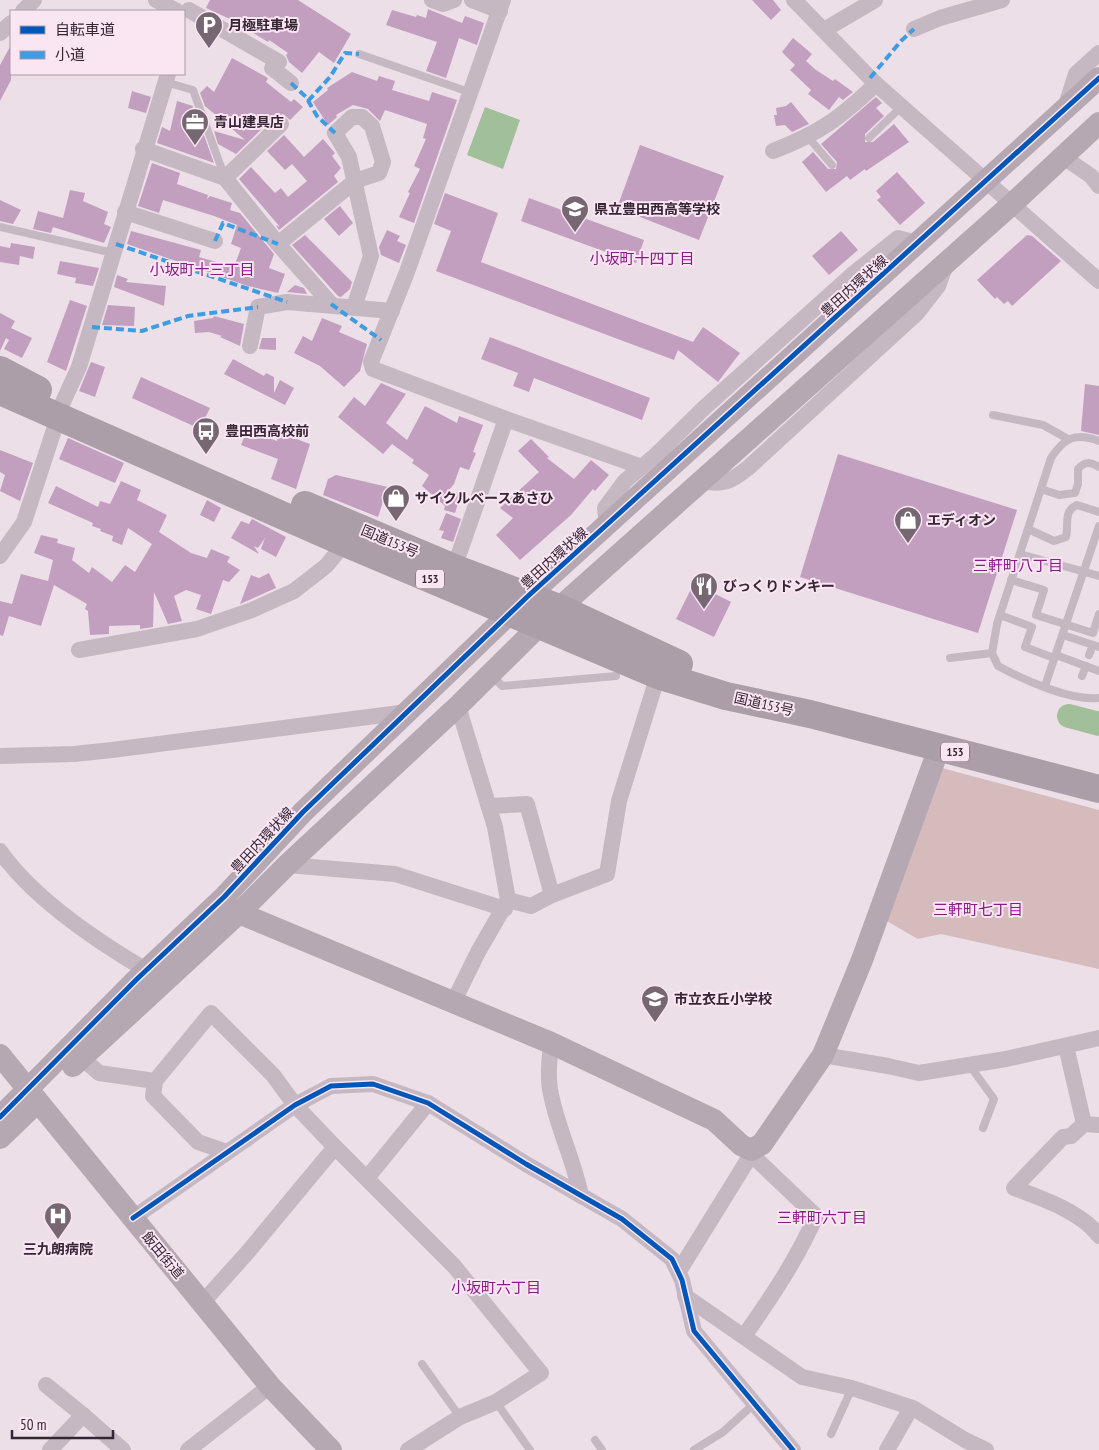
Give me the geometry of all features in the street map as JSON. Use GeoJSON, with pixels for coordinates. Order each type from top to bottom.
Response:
{"type":"FeatureCollection","features":[{"type":"Feature","properties":{"kind":"highway","name":"国道153号"},"geometry":{"type":"LineString","coordinates":[[2,388],[61,409],[454,568],[519,606]]}},
{"type":"Feature","properties":{"kind":"highway","name":"国道153号"},"geometry":{"type":"LineString","coordinates":[[61,409],[345,543],[683,666],[787,699],[810,714]]}},
{"type":"Feature","properties":{"kind":"highway","name":"国道153号"},"geometry":{"type":"LineString","coordinates":[[550,617],[658,674],[726,696],[810,714],[1099,789]]}},
{"type":"Feature","properties":{"kind":"street"},"geometry":{"type":"LineString","coordinates":[[24,10],[34,0]]}},
{"type":"Feature","properties":{"kind":"street"},"geometry":{"type":"LineString","coordinates":[[156,0],[179,10]]}},
{"type":"Feature","properties":{"kind":"street"},"geometry":{"type":"LineString","coordinates":[[432,0],[442,4],[454,0]]}},
{"type":"Feature","properties":{"kind":"street"},"geometry":{"type":"LineString","coordinates":[[472,0],[502,6],[392,311],[371,362],[373,369],[506,420],[642,467]]}},
{"type":"Feature","properties":{"kind":"street"},"geometry":{"type":"LineString","coordinates":[[794,0],[876,84],[1099,281]]}},
{"type":"Feature","properties":{"kind":"street"},"geometry":{"type":"LineString","coordinates":[[824,30],[875,0]]}},
{"type":"Feature","properties":{"kind":"street"},"geometry":{"type":"LineString","coordinates":[[914,29],[940,18],[998,0]]}},
{"type":"Feature","properties":{"kind":"street"},"geometry":{"type":"LineString","coordinates":[[186,13],[279,62],[272,68],[291,82]]}},
{"type":"Feature","properties":{"kind":"street"},"geometry":{"type":"LineString","coordinates":[[0,33],[10,24]]}},
{"type":"Feature","properties":{"kind":"street"},"geometry":{"type":"LineString","coordinates":[[1064,110],[1076,74],[1099,53]]}},
{"type":"Feature","properties":{"kind":"street"},"geometry":{"type":"LineString","coordinates":[[0,556],[24,522],[61,409],[79,367],[143,148],[167,78]]}},
{"type":"Feature","properties":{"kind":"street","name":"豊田内環状線"},"geometry":{"type":"LineString","coordinates":[[0,1138],[34,1095],[146,970],[217,904],[303,812],[519,606],[1099,78]]}},
{"type":"Feature","properties":{"kind":"street"},"geometry":{"type":"LineString","coordinates":[[773,151],[808,137],[844,114],[876,84]]}},
{"type":"Feature","properties":{"kind":"street","name":"豊田内環状線"},"geometry":{"type":"LineString","coordinates":[[0,1117],[34,1095],[81,1057],[239,913],[287,865],[458,706],[550,617],[946,261],[1011,205],[1099,123]]}},
{"type":"Feature","properties":{"kind":"street"},"geometry":{"type":"LineString","coordinates":[[225,178],[281,124]]}},
{"type":"Feature","properties":{"kind":"street"},"geometry":{"type":"LineString","coordinates":[[143,148],[225,178],[278,244],[331,304]]}},
{"type":"Feature","properties":{"kind":"street"},"geometry":{"type":"LineString","coordinates":[[1062,156],[1091,176],[1099,186]]}},
{"type":"Feature","properties":{"kind":"street"},"geometry":{"type":"LineString","coordinates":[[278,244],[355,181],[371,256],[354,307]]}},
{"type":"Feature","properties":{"kind":"street"},"geometry":{"type":"LineString","coordinates":[[125,212],[215,241]]}},
{"type":"Feature","properties":{"kind":"street"},"geometry":{"type":"LineString","coordinates":[[607,525],[605,508],[626,481],[853,274],[898,238],[918,243]]}},
{"type":"Feature","properties":{"kind":"street"},"geometry":{"type":"LineString","coordinates":[[706,478],[709,482],[717,484],[732,481],[741,474],[917,313],[938,286],[946,261]]}},
{"type":"Feature","properties":{"kind":"street"},"geometry":{"type":"LineString","coordinates":[[250,346],[258,307],[287,302],[331,304],[392,311]]}},
{"type":"Feature","properties":{"kind":"street"},"geometry":{"type":"LineString","coordinates":[[454,568],[506,420]]}},
{"type":"Feature","properties":{"kind":"street"},"geometry":{"type":"LineString","coordinates":[[79,650],[197,629],[252,610],[294,591],[326,566],[345,543]]}},
{"type":"Feature","properties":{"kind":"street"},"geometry":{"type":"LineString","coordinates":[[287,865],[395,874],[507,904],[530,906],[552,895],[607,874],[618,801],[658,674]]}},
{"type":"Feature","properties":{"kind":"street"},"geometry":{"type":"LineString","coordinates":[[454,1001],[478,952],[507,904],[496,826],[488,806],[458,706]]}},
{"type":"Feature","properties":{"kind":"street"},"geometry":{"type":"LineString","coordinates":[[0,756],[74,754],[112,750],[407,712]]}},
{"type":"Feature","properties":{"kind":"street"},"geometry":{"type":"LineString","coordinates":[[679,1271],[749,1158],[751,1150],[762,1144],[823,1055],[862,960],[939,748]]}},
{"type":"Feature","properties":{"kind":"street"},"geometry":{"type":"LineString","coordinates":[[488,806],[527,804],[552,895]]}},
{"type":"Feature","properties":{"kind":"street"},"geometry":{"type":"LineString","coordinates":[[0,851],[15,872],[99,942],[146,970]]}},
{"type":"Feature","properties":{"kind":"street"},"geometry":{"type":"LineString","coordinates":[[217,904],[551,1042],[714,1120],[741,1145],[751,1150],[755,1158],[816,1216],[804,1243],[766,1305],[744,1336]]}},
{"type":"Feature","properties":{"kind":"street"},"geometry":{"type":"LineString","coordinates":[[227,1152],[198,1142],[153,1096],[155,1081],[211,1013],[273,1075],[295,1105],[335,1147],[454,1266],[541,1373],[496,1402],[460,1417],[408,1450]]}},
{"type":"Feature","properties":{"kind":"street"},"geometry":{"type":"LineString","coordinates":[[823,1055],[888,1066],[918,1074],[970,1066],[1099,1038]]}},
{"type":"Feature","properties":{"kind":"street"},"geometry":{"type":"LineString","coordinates":[[551,1042],[549,1086],[559,1126],[577,1174],[580,1196]]}},
{"type":"Feature","properties":{"kind":"street"},"geometry":{"type":"LineString","coordinates":[[1066,1046],[1091,1125],[1071,1136],[1063,1137],[1014,1188],[1042,1198],[1092,1225],[1099,1236]]}},
{"type":"Feature","properties":{"kind":"street","name":"飯田街道"},"geometry":{"type":"LineString","coordinates":[[0,1055],[270,1386],[331,1450]]}},
{"type":"Feature","properties":{"kind":"street"},"geometry":{"type":"LineString","coordinates":[[81,1057],[99,1073],[155,1081]]}},
{"type":"Feature","properties":{"kind":"street"},"geometry":{"type":"LineString","coordinates":[[133,1218],[295,1105],[331,1086],[373,1084],[428,1103],[642,1234],[672,1259],[679,1271],[694,1331],[793,1450]]}},
{"type":"Feature","properties":{"kind":"street"},"geometry":{"type":"LineString","coordinates":[[367,1178],[428,1103]]}},
{"type":"Feature","properties":{"kind":"street"},"geometry":{"type":"LineString","coordinates":[[202,1303],[247,1253],[335,1147]]}},
{"type":"Feature","properties":{"kind":"street"},"geometry":{"type":"LineString","coordinates":[[685,1296],[802,1378],[852,1388],[911,1408],[962,1445],[986,1450]]}},
{"type":"Feature","properties":{"kind":"street"},"geometry":{"type":"LineString","coordinates":[[46,1385],[83,1415],[117,1448]]}},
{"type":"Feature","properties":{"kind":"street"},"geometry":{"type":"LineString","coordinates":[[188,1450],[270,1386]]}},
{"type":"Feature","properties":{"kind":"street"},"geometry":{"type":"LineString","coordinates":[[887,1450],[911,1408]]}},
{"type":"Feature","properties":{"kind":"street"},"geometry":{"type":"LineString","coordinates":[[50,1450],[83,1415]]}},
{"type":"Feature","properties":{"kind":"lane"},"geometry":{"type":"LineString","coordinates":[[360,54],[472,93]]}},
{"type":"Feature","properties":{"kind":"lane"},"geometry":{"type":"LineString","coordinates":[[167,78],[193,90],[225,178]]}},
{"type":"Feature","properties":{"kind":"lane"},"geometry":{"type":"LineString","coordinates":[[869,138],[902,106]]}},
{"type":"Feature","properties":{"kind":"lane"},"geometry":{"type":"LineString","coordinates":[[808,137],[832,165]]}},
{"type":"Feature","properties":{"kind":"lane"},"geometry":{"type":"LineString","coordinates":[[0,227],[113,253]]}},
{"type":"Feature","properties":{"kind":"lane"},"geometry":{"type":"LineString","coordinates":[[993,415],[1043,425],[1068,439]]}},
{"type":"Feature","properties":{"kind":"lane"},"geometry":{"type":"LineString","coordinates":[[1099,441],[1076,437],[1068,439],[1061,443],[1051,458],[1000,615],[992,653],[998,666],[1045,686],[1086,700],[1099,698]]}},
{"type":"Feature","properties":{"kind":"lane"},"geometry":{"type":"LineString","coordinates":[[1042,489],[1059,495],[1075,493],[1078,484],[1078,469],[1082,463],[1091,462],[1099,466]]}},
{"type":"Feature","properties":{"kind":"lane"},"geometry":{"type":"LineString","coordinates":[[1028,530],[1054,541],[1066,537],[1068,528],[1066,516],[1070,508],[1077,504],[1099,512]]}},
{"type":"Feature","properties":{"kind":"lane"},"geometry":{"type":"LineString","coordinates":[[1045,686],[1099,526]]}},
{"type":"Feature","properties":{"kind":"lane"},"geometry":{"type":"LineString","coordinates":[[1020,554],[1099,576]]}},
{"type":"Feature","properties":{"kind":"lane"},"geometry":{"type":"LineString","coordinates":[[1011,580],[1044,590],[1036,615],[1092,633],[1099,614]]}},
{"type":"Feature","properties":{"kind":"lane"},"geometry":{"type":"LineString","coordinates":[[1000,615],[1032,628],[1025,647],[1099,671]]}},
{"type":"Feature","properties":{"kind":"lane"},"geometry":{"type":"LineString","coordinates":[[1063,634],[1096,646],[1089,655]]}},
{"type":"Feature","properties":{"kind":"lane"},"geometry":{"type":"LineString","coordinates":[[950,658],[992,653]]}},
{"type":"Feature","properties":{"kind":"lane"},"geometry":{"type":"LineString","coordinates":[[1082,676],[1086,666]]}},
{"type":"Feature","properties":{"kind":"lane"},"geometry":{"type":"LineString","coordinates":[[490,673],[502,686],[616,676]]}},
{"type":"Feature","properties":{"kind":"lane"},"geometry":{"type":"LineString","coordinates":[[970,1066],[994,1099],[983,1128]]}},
{"type":"Feature","properties":{"kind":"lane"},"geometry":{"type":"LineString","coordinates":[[422,1364],[460,1417]]}},
{"type":"Feature","properties":{"kind":"lane"},"geometry":{"type":"LineString","coordinates":[[832,1434],[852,1388]]}},
{"type":"Feature","properties":{"kind":"lane"},"geometry":{"type":"LineString","coordinates":[[496,1402],[530,1450]]}},
{"type":"Feature","properties":{"kind":"lane"},"geometry":{"type":"LineString","coordinates":[[694,1450],[723,1432],[755,1403]]}},
{"type":"Feature","properties":{"kind":"lane"},"geometry":{"type":"LineString","coordinates":[[595,1440],[602,1450]]}},
{"type":"Feature","properties":{"kind":"shaded area"},"geometry":{"type":"Polygon","coordinates":[[[485,107],[520,120],[503,169],[467,155],[485,107]]]}},
{"type":"Feature","properties":{"kind":"shaded area"},"geometry":{"type":"Polygon","coordinates":[[[938,767],[1099,810],[1099,969],[941,934],[918,939],[885,920],[938,767]]]}},
{"type":"Feature","properties":{"kind":"building"},"geometry":{"type":"Polygon","coordinates":[[[210,0],[298,0],[351,34],[334,63],[319,52],[302,73],[289,62],[286,55],[288,53],[269,40],[268,42],[232,20],[206,8],[210,0]]]}},
{"type":"Feature","properties":{"kind":"building"},"geometry":{"type":"Polygon","coordinates":[[[752,0],[773,0],[781,10],[771,20],[752,0]]]}},
{"type":"Feature","properties":{"kind":"building"},"geometry":{"type":"Polygon","coordinates":[[[428,9],[462,23],[465,16],[484,23],[477,45],[459,38],[446,78],[426,71],[437,42],[386,25],[392,10],[426,18],[428,9]]]}},
{"type":"Feature","properties":{"kind":"building"},"geometry":{"type":"Polygon","coordinates":[[[793,38],[812,54],[806,61],[816,70],[833,81],[835,79],[853,92],[843,100],[839,97],[829,110],[808,94],[811,90],[790,70],[795,65],[782,52],[793,38]]]}},
{"type":"Feature","properties":{"kind":"building"},"geometry":{"type":"Polygon","coordinates":[[[10,47],[11,80],[0,101],[0,65],[10,47]]]}},
{"type":"Feature","properties":{"kind":"building"},"geometry":{"type":"Polygon","coordinates":[[[232,58],[268,78],[266,82],[291,102],[294,99],[303,107],[290,120],[283,114],[274,117],[236,154],[218,144],[214,131],[245,140],[205,106],[200,93],[207,86],[214,92],[232,58]]]}},
{"type":"Feature","properties":{"kind":"building"},"geometry":{"type":"Polygon","coordinates":[[[352,72],[377,81],[379,76],[395,81],[392,90],[429,101],[432,92],[457,100],[414,223],[399,217],[410,193],[408,192],[420,169],[414,166],[426,139],[423,138],[427,124],[385,110],[380,121],[368,109],[353,105],[336,115],[337,117],[328,125],[313,102],[328,90],[327,88],[352,72]]]}},
{"type":"Feature","properties":{"kind":"building"},"geometry":{"type":"Polygon","coordinates":[[[132,91],[151,97],[146,113],[128,108],[132,91]]]}},
{"type":"Feature","properties":{"kind":"building"},"geometry":{"type":"Polygon","coordinates":[[[876,97],[882,103],[876,108],[884,116],[865,134],[865,142],[873,142],[894,124],[909,142],[850,180],[847,176],[826,192],[802,162],[813,152],[828,169],[836,169],[837,162],[821,144],[876,97]]]}},
{"type":"Feature","properties":{"kind":"building"},"geometry":{"type":"Polygon","coordinates":[[[177,101],[193,106],[188,124],[201,127],[214,163],[157,143],[162,127],[170,131],[177,101]]]}},
{"type":"Feature","properties":{"kind":"building"},"geometry":{"type":"Polygon","coordinates":[[[791,102],[809,124],[792,132],[785,125],[776,126],[774,115],[777,115],[776,108],[786,106],[791,102]]]}},
{"type":"Feature","properties":{"kind":"building"},"geometry":{"type":"Polygon","coordinates":[[[284,135],[304,157],[323,139],[335,153],[332,156],[341,168],[334,176],[338,182],[279,230],[276,225],[280,227],[239,179],[251,167],[275,193],[281,188],[288,197],[307,181],[292,164],[285,170],[267,151],[284,135]]]}},
{"type":"Feature","properties":{"kind":"building"},"geometry":{"type":"Polygon","coordinates":[[[640,145],[724,176],[699,240],[617,208],[640,145]]]}},
{"type":"Feature","properties":{"kind":"building"},"geometry":{"type":"Polygon","coordinates":[[[152,163],[180,173],[177,184],[208,195],[207,199],[210,196],[232,203],[230,210],[240,213],[274,254],[269,268],[285,274],[278,293],[248,286],[127,244],[131,231],[201,250],[199,257],[234,267],[241,248],[231,244],[237,225],[163,200],[159,213],[138,206],[152,163]]]}},
{"type":"Feature","properties":{"kind":"building"},"geometry":{"type":"Polygon","coordinates":[[[897,172],[925,203],[900,225],[877,200],[881,197],[876,191],[897,172]]]}},
{"type":"Feature","properties":{"kind":"building"},"geometry":{"type":"Polygon","coordinates":[[[70,190],[85,193],[83,201],[108,212],[104,224],[111,227],[104,243],[53,227],[51,233],[33,229],[38,211],[63,218],[70,190]]]}},
{"type":"Feature","properties":{"kind":"building"},"geometry":{"type":"Polygon","coordinates":[[[445,193],[498,213],[481,262],[693,342],[703,327],[740,353],[718,382],[678,350],[674,360],[436,271],[451,231],[434,224],[445,193]]]}},
{"type":"Feature","properties":{"kind":"building"},"geometry":{"type":"Polygon","coordinates":[[[529,198],[644,240],[636,263],[521,221],[529,198]]]}},
{"type":"Feature","properties":{"kind":"building"},"geometry":{"type":"Polygon","coordinates":[[[0,200],[21,210],[13,224],[0,221],[0,200]]]}},
{"type":"Feature","properties":{"kind":"building"},"geometry":{"type":"Polygon","coordinates":[[[340,206],[353,223],[339,236],[324,219],[340,206]]]}},
{"type":"Feature","properties":{"kind":"building"},"geometry":{"type":"Polygon","coordinates":[[[387,230],[400,236],[397,241],[406,245],[399,263],[381,255],[379,247],[387,230]]]}},
{"type":"Feature","properties":{"kind":"building"},"geometry":{"type":"Polygon","coordinates":[[[841,231],[858,250],[829,275],[812,256],[841,231]]]}},
{"type":"Feature","properties":{"kind":"building"},"geometry":{"type":"Polygon","coordinates":[[[305,235],[352,282],[350,289],[341,297],[292,245],[305,235]]]}},
{"type":"Feature","properties":{"kind":"building"},"geometry":{"type":"Polygon","coordinates":[[[1027,235],[1032,236],[1061,261],[1012,306],[1008,301],[1004,304],[997,297],[995,299],[977,280],[1027,235]]]}},
{"type":"Feature","properties":{"kind":"building"},"geometry":{"type":"Polygon","coordinates":[[[11,243],[35,247],[33,259],[20,256],[19,265],[0,262],[0,246],[10,248],[11,243]]]}},
{"type":"Feature","properties":{"kind":"building"},"geometry":{"type":"Polygon","coordinates":[[[60,261],[99,268],[93,286],[75,283],[76,278],[57,274],[60,261]]]}},
{"type":"Feature","properties":{"kind":"building"},"geometry":{"type":"Polygon","coordinates":[[[117,275],[128,279],[126,282],[166,286],[164,306],[114,287],[117,275]]]}},
{"type":"Feature","properties":{"kind":"building"},"geometry":{"type":"Polygon","coordinates":[[[295,285],[304,288],[307,294],[287,292],[295,285]]]}},
{"type":"Feature","properties":{"kind":"building"},"geometry":{"type":"Polygon","coordinates":[[[70,300],[87,306],[66,371],[47,362],[70,300]]]}},
{"type":"Feature","properties":{"kind":"building"},"geometry":{"type":"Polygon","coordinates":[[[108,305],[135,307],[134,326],[102,325],[108,305]]]}},
{"type":"Feature","properties":{"kind":"building"},"geometry":{"type":"Polygon","coordinates":[[[0,313],[15,321],[11,328],[32,338],[22,358],[4,349],[9,340],[6,338],[0,351],[0,313]]]}},
{"type":"Feature","properties":{"kind":"building"},"geometry":{"type":"Polygon","coordinates":[[[214,316],[244,324],[240,346],[220,337],[222,336],[209,332],[195,333],[194,321],[213,318],[214,316]]]}},
{"type":"Feature","properties":{"kind":"building"},"geometry":{"type":"Polygon","coordinates":[[[322,318],[342,326],[339,332],[367,344],[360,371],[344,387],[320,366],[294,353],[303,336],[312,341],[322,318]]]}},
{"type":"Feature","properties":{"kind":"building"},"geometry":{"type":"Polygon","coordinates":[[[490,337],[650,398],[642,420],[534,378],[529,392],[513,386],[518,373],[481,359],[490,337]]]}},
{"type":"Feature","properties":{"kind":"building"},"geometry":{"type":"Polygon","coordinates":[[[262,338],[276,338],[276,350],[259,349],[262,338]]]}},
{"type":"Feature","properties":{"kind":"building"},"geometry":{"type":"Polygon","coordinates":[[[233,359],[264,376],[266,373],[274,377],[274,393],[280,380],[294,388],[285,405],[224,374],[233,359]]]}},
{"type":"Feature","properties":{"kind":"building"},"geometry":{"type":"Polygon","coordinates":[[[91,362],[105,367],[95,397],[79,391],[91,362]]]}},
{"type":"Feature","properties":{"kind":"building"},"geometry":{"type":"Polygon","coordinates":[[[141,377],[210,408],[200,429],[132,398],[141,377]]]}},
{"type":"Feature","properties":{"kind":"building"},"geometry":{"type":"Polygon","coordinates":[[[381,383],[406,394],[386,423],[407,440],[425,406],[457,423],[459,416],[483,425],[473,452],[476,453],[469,470],[460,467],[454,484],[449,490],[461,494],[455,513],[444,510],[445,506],[422,486],[429,475],[412,463],[414,460],[392,444],[383,454],[338,417],[354,397],[365,406],[381,383]]]}},
{"type":"Feature","properties":{"kind":"building"},"geometry":{"type":"Polygon","coordinates":[[[1085,384],[1099,386],[1099,435],[1081,431],[1085,384]]]}},
{"type":"Feature","properties":{"kind":"building"},"geometry":{"type":"Polygon","coordinates":[[[247,430],[277,441],[280,433],[310,444],[296,489],[271,479],[278,459],[241,445],[247,430]]]}},
{"type":"Feature","properties":{"kind":"building"},"geometry":{"type":"Polygon","coordinates":[[[68,438],[124,463],[115,483],[59,459],[68,438]]]}},
{"type":"Feature","properties":{"kind":"building"},"geometry":{"type":"Polygon","coordinates":[[[531,439],[549,457],[547,458],[574,479],[591,460],[609,475],[595,491],[593,489],[571,515],[520,560],[496,535],[513,518],[500,508],[539,472],[518,451],[531,439]]]}},
{"type":"Feature","properties":{"kind":"building"},"geometry":{"type":"Polygon","coordinates":[[[0,450],[33,463],[20,501],[0,491],[5,475],[0,472],[0,450]]]}},
{"type":"Feature","properties":{"kind":"building","name":"エディオン"},"geometry":{"type":"Polygon","coordinates":[[[838,454],[1017,510],[978,633],[800,577],[838,454]]]}},
{"type":"Feature","properties":{"kind":"building"},"geometry":{"type":"Polygon","coordinates":[[[336,475],[388,487],[378,517],[323,495],[328,479],[336,475]]]}},
{"type":"Feature","properties":{"kind":"building"},"geometry":{"type":"Polygon","coordinates":[[[121,481],[141,490],[137,500],[167,515],[159,532],[191,553],[207,558],[211,549],[230,557],[227,562],[240,570],[229,582],[223,580],[211,614],[196,609],[201,595],[186,590],[174,596],[182,621],[168,624],[154,592],[153,627],[140,629],[140,625],[109,626],[109,634],[90,635],[88,611],[85,609],[87,604],[54,585],[41,626],[9,616],[3,636],[0,635],[0,601],[12,604],[21,574],[48,581],[53,560],[34,553],[41,535],[58,539],[57,543],[75,548],[72,560],[89,573],[92,567],[112,582],[125,565],[135,572],[152,544],[128,528],[122,545],[112,541],[113,536],[92,526],[93,523],[48,503],[56,486],[98,507],[100,501],[110,504],[121,481]]]}},
{"type":"Feature","properties":{"kind":"building"},"geometry":{"type":"Polygon","coordinates":[[[207,500],[221,508],[214,522],[200,515],[207,500]]]}},
{"type":"Feature","properties":{"kind":"building"},"geometry":{"type":"Polygon","coordinates":[[[446,513],[461,519],[453,542],[441,538],[444,531],[439,530],[446,513]]]}},
{"type":"Feature","properties":{"kind":"building"},"geometry":{"type":"Polygon","coordinates":[[[252,519],[286,537],[276,557],[261,549],[265,538],[258,548],[254,546],[259,554],[231,538],[241,521],[249,524],[252,519]]]}},
{"type":"Feature","properties":{"kind":"building"},"geometry":{"type":"Polygon","coordinates":[[[269,573],[276,588],[240,604],[251,575],[259,578],[269,573]]]}},
{"type":"Feature","properties":{"kind":"building","name":"びっくりドンキー"},"geometry":{"type":"Polygon","coordinates":[[[694,583],[731,602],[714,637],[676,619],[694,583]]]}},
{"type":"Feature","properties":{"kind":"waterway"},"geometry":{"type":"LineString","coordinates":[[1069,716],[1099,724]]}},
{"type":"Feature","properties":{"kind":"marked path"},"geometry":{"type":"LineString","coordinates":[[870,78],[901,41],[914,29]]}},
{"type":"Feature","properties":{"kind":"marked path"},"geometry":{"type":"LineString","coordinates":[[308,101],[330,77],[345,53],[359,54]]}},
{"type":"Feature","properties":{"kind":"marked path"},"geometry":{"type":"LineString","coordinates":[[291,83],[306,97],[317,116],[335,133]]}},
{"type":"Feature","properties":{"kind":"marked path"},"geometry":{"type":"LineString","coordinates":[[215,241],[223,223],[278,244]]}},
{"type":"Feature","properties":{"kind":"marked path"},"geometry":{"type":"LineString","coordinates":[[116,244],[287,302]]}},
{"type":"Feature","properties":{"kind":"marked path"},"geometry":{"type":"LineString","coordinates":[[331,304],[381,340]]}},
{"type":"Feature","properties":{"kind":"marked path"},"geometry":{"type":"LineString","coordinates":[[92,327],[142,331],[188,316],[258,307]]}},
{"type":"Feature","properties":{"kind":"cycle path"},"geometry":{"type":"LineString","coordinates":[[0,1117],[137,979],[224,897],[303,812],[527,597],[1099,78]]}},
{"type":"Feature","properties":{"kind":"cycle path"},"geometry":{"type":"LineString","coordinates":[[133,1218],[295,1105],[331,1086],[373,1084],[428,1103],[526,1164],[622,1219],[672,1259],[682,1280],[694,1331],[793,1450]]}},
{"type":"Feature","properties":{"kind":"place","name":"月極駐車場"},"geometry":{"type":"Point","coordinates":[209,49]}},
{"type":"Feature","properties":{"kind":"place","name":"青山建具店"},"geometry":{"type":"Point","coordinates":[195,146]}},
{"type":"Feature","properties":{"kind":"place","name":"県立豊田西高等学校"},"geometry":{"type":"Point","coordinates":[575,233]}},
{"type":"Feature","properties":{"kind":"place","name":"豊田西高校前"},"geometry":{"type":"Point","coordinates":[206,455]}},
{"type":"Feature","properties":{"kind":"place","name":"サイクルベースあさひ"},"geometry":{"type":"Point","coordinates":[396,522]}},
{"type":"Feature","properties":{"kind":"place","name":"エディオン"},"geometry":{"type":"Point","coordinates":[908,544]}},
{"type":"Feature","properties":{"kind":"place","name":"びっくりドンキー"},"geometry":{"type":"Point","coordinates":[704,610]}},
{"type":"Feature","properties":{"kind":"place","name":"市立衣丘小学校"},"geometry":{"type":"Point","coordinates":[655,1023]}},
{"type":"Feature","properties":{"kind":"place","name":"三九朗病院"},"geometry":{"type":"Point","coordinates":[58,1240]}},
{"type":"Feature","properties":{"kind":"district","name":"小坂町十四丁目"},"geometry":{"type":"Point","coordinates":[642,259]}},
{"type":"Feature","properties":{"kind":"district","name":"小坂町十三丁目"},"geometry":{"type":"Point","coordinates":[202,270]}},
{"type":"Feature","properties":{"kind":"district","name":"三軒町八丁目"},"geometry":{"type":"Point","coordinates":[1018,566]}},
{"type":"Feature","properties":{"kind":"district","name":"三軒町七丁目"},"geometry":{"type":"Point","coordinates":[978,910]}},
{"type":"Feature","properties":{"kind":"district","name":"三軒町六丁目"},"geometry":{"type":"Point","coordinates":[822,1218]}},
{"type":"Feature","properties":{"kind":"district","name":"小坂町六丁目"},"geometry":{"type":"Point","coordinates":[496,1288]}}]}
